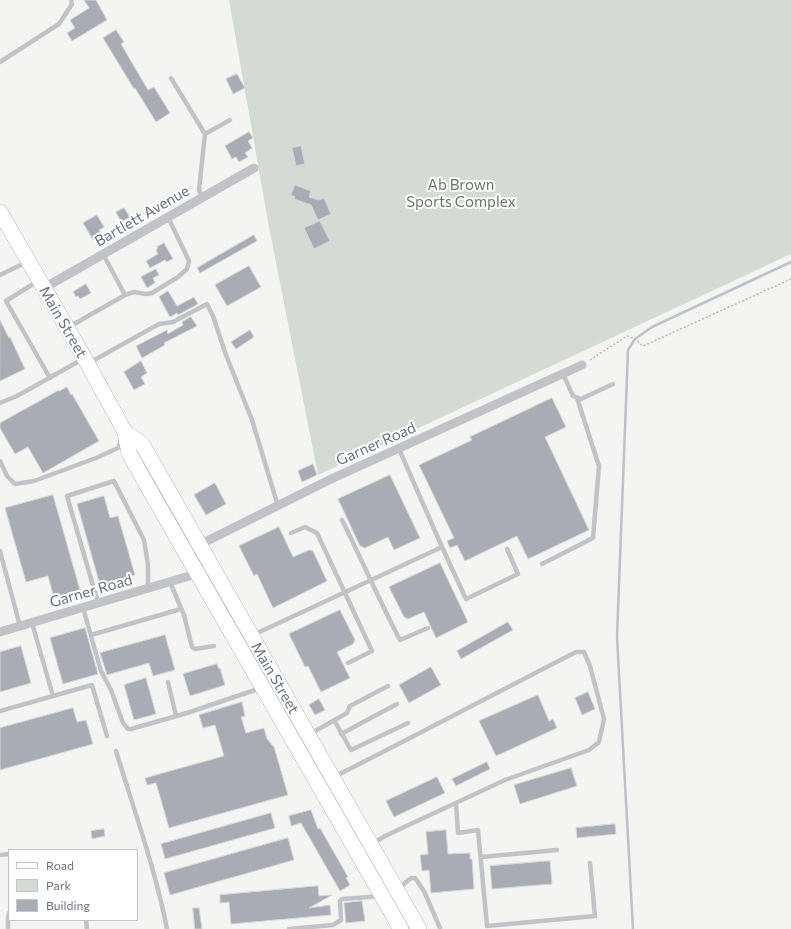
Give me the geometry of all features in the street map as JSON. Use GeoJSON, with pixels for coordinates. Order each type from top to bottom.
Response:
{"type":"FeatureCollection","features":[{"type":"Feature","properties":{"kind":"main road","name":"Main Street"},"geometry":{"type":"LineString","coordinates":[[0,212],[125,432],[129,453],[401,929]]}},
{"type":"Feature","properties":{"kind":"main road","name":"Main Street"},"geometry":{"type":"LineString","coordinates":[[125,432],[142,444],[419,929]]}},
{"type":"Feature","properties":{"kind":"street","name":"Bartlett Avenue"},"geometry":{"type":"LineString","coordinates":[[42,284],[103,254],[254,168]]}},
{"type":"Feature","properties":{"kind":"street","name":"Garner Road"},"geometry":{"type":"LineString","coordinates":[[185,552],[329,480],[582,366]]}},
{"type":"Feature","properties":{"kind":"street","name":"Garner Road"},"geometry":{"type":"LineString","coordinates":[[0,632],[213,569]]}},
{"type":"Feature","properties":{"kind":"lane"},"geometry":{"type":"LineString","coordinates":[[0,62],[59,24],[72,4],[71,0]]}},
{"type":"Feature","properties":{"kind":"lane"},"geometry":{"type":"LineString","coordinates":[[171,78],[205,134],[199,190],[202,197]]}},
{"type":"Feature","properties":{"kind":"lane"},"geometry":{"type":"LineString","coordinates":[[205,134],[230,120]]}},
{"type":"Feature","properties":{"kind":"lane"},"geometry":{"type":"LineString","coordinates":[[67,328],[125,295],[134,292],[146,294],[152,293],[178,277],[187,269],[189,261],[168,217]]}},
{"type":"Feature","properties":{"kind":"lane"},"geometry":{"type":"LineString","coordinates":[[103,254],[125,295]]}},
{"type":"Feature","properties":{"kind":"lane"},"geometry":{"type":"LineString","coordinates":[[0,275],[29,262]]}},
{"type":"Feature","properties":{"kind":"lane"},"geometry":{"type":"LineString","coordinates":[[42,284],[6,301],[50,378]]}},
{"type":"Feature","properties":{"kind":"lane"},"geometry":{"type":"LineString","coordinates":[[0,403],[17,396],[159,324],[173,322],[207,304],[213,316],[226,355],[252,420],[278,506]]}},
{"type":"Feature","properties":{"kind":"lane"},"geometry":{"type":"LineString","coordinates":[[563,374],[573,396],[581,399],[613,384]]}},
{"type":"Feature","properties":{"kind":"lane"},"geometry":{"type":"LineString","coordinates":[[542,564],[593,538],[598,466],[577,398]]}},
{"type":"Feature","properties":{"kind":"lane"},"geometry":{"type":"LineString","coordinates":[[0,461],[7,476],[15,484],[34,481],[96,458],[118,448],[125,432]]}},
{"type":"Feature","properties":{"kind":"lane"},"geometry":{"type":"LineString","coordinates":[[399,449],[466,599],[518,574],[507,549]]}},
{"type":"Feature","properties":{"kind":"lane"},"geometry":{"type":"LineString","coordinates":[[98,604],[67,496],[114,481],[144,540],[148,565],[148,589]]}},
{"type":"Feature","properties":{"kind":"lane"},"geometry":{"type":"LineString","coordinates":[[342,520],[400,640],[428,628]]}},
{"type":"Feature","properties":{"kind":"lane"},"geometry":{"type":"LineString","coordinates":[[291,533],[305,527],[317,533],[372,651],[348,663]]}},
{"type":"Feature","properties":{"kind":"lane"},"geometry":{"type":"LineString","coordinates":[[251,636],[442,547]]}},
{"type":"Feature","properties":{"kind":"lane"},"geometry":{"type":"LineString","coordinates":[[0,551],[20,626]]}},
{"type":"Feature","properties":{"kind":"lane"},"geometry":{"type":"LineString","coordinates":[[170,582],[184,615],[192,647],[195,649],[214,646]]}},
{"type":"Feature","properties":{"kind":"lane"},"geometry":{"type":"LineString","coordinates":[[83,608],[103,676],[111,690],[125,727],[131,729],[176,716],[263,687]]}},
{"type":"Feature","properties":{"kind":"lane"},"geometry":{"type":"LineString","coordinates":[[91,635],[181,608]]}},
{"type":"Feature","properties":{"kind":"lane"},"geometry":{"type":"LineString","coordinates":[[32,623],[53,696]]}},
{"type":"Feature","properties":{"kind":"lane"},"geometry":{"type":"LineString","coordinates":[[319,785],[576,652],[584,652],[590,666],[604,719],[599,742],[589,750],[505,780],[385,836],[358,853]]}},
{"type":"Feature","properties":{"kind":"lane"},"geometry":{"type":"LineString","coordinates":[[168,682],[176,716]]}},
{"type":"Feature","properties":{"kind":"lane"},"geometry":{"type":"LineString","coordinates":[[0,711],[92,685],[107,736]]}},
{"type":"Feature","properties":{"kind":"lane"},"geometry":{"type":"LineString","coordinates":[[308,735],[347,713],[350,706],[388,686]]}},
{"type":"Feature","properties":{"kind":"lane"},"geometry":{"type":"LineString","coordinates":[[341,734],[397,704]]}},
{"type":"Feature","properties":{"kind":"lane"},"geometry":{"type":"LineString","coordinates":[[334,720],[351,750],[408,723]]}},
{"type":"Feature","properties":{"kind":"lane"},"geometry":{"type":"LineString","coordinates":[[116,751],[145,843],[163,908],[167,929]]}},
{"type":"Feature","properties":{"kind":"lane"},"geometry":{"type":"LineString","coordinates":[[456,803],[458,833],[478,830],[487,926],[595,916],[590,863]]}},
{"type":"Feature","properties":{"kind":"lane"},"geometry":{"type":"LineString","coordinates":[[480,857],[558,850]]}},
{"type":"Feature","properties":{"kind":"lane"},"geometry":{"type":"LineString","coordinates":[[289,929],[333,925],[341,920],[340,901],[342,899],[382,896],[397,890],[411,878],[415,878],[424,890],[440,929]]}},
{"type":"Feature","properties":{"kind":"path"},"geometry":{"type":"LineString","coordinates":[[582,366],[627,336],[635,339],[643,346],[791,280]]}},
{"type":"Feature","properties":{"kind":"green space","name":"Ab Brown Sports Complex"},"geometry":{"type":"Polygon","coordinates":[[[229,0],[791,0],[791,254],[318,475],[269,227],[229,0]]]}},
{"type":"Feature","properties":{"kind":"building"},"geometry":{"type":"Polygon","coordinates":[[[84,0],[96,0],[107,20],[72,41],[67,33],[75,28],[70,20],[89,8],[84,0]]]}},
{"type":"Feature","properties":{"kind":"building"},"geometry":{"type":"Polygon","coordinates":[[[116,30],[124,42],[121,44],[148,90],[154,87],[170,113],[156,122],[103,38],[116,30]]]}},
{"type":"Feature","properties":{"kind":"building"},"geometry":{"type":"Polygon","coordinates":[[[237,74],[245,88],[233,94],[226,79],[237,74]]]}},
{"type":"Feature","properties":{"kind":"building"},"geometry":{"type":"Polygon","coordinates":[[[249,132],[253,138],[248,141],[252,148],[245,153],[248,157],[239,162],[236,157],[232,159],[225,146],[249,132]]]}},
{"type":"Feature","properties":{"kind":"building"},"geometry":{"type":"Polygon","coordinates":[[[301,146],[305,164],[296,166],[292,148],[301,146]]]}},
{"type":"Feature","properties":{"kind":"building"},"geometry":{"type":"Polygon","coordinates":[[[295,185],[311,191],[309,197],[319,200],[324,198],[331,214],[318,220],[311,205],[294,199],[295,197],[291,195],[295,185]]]}},
{"type":"Feature","properties":{"kind":"building"},"geometry":{"type":"Polygon","coordinates":[[[124,208],[130,217],[121,222],[116,212],[124,208]]]}},
{"type":"Feature","properties":{"kind":"building"},"geometry":{"type":"Polygon","coordinates":[[[97,215],[104,227],[99,230],[102,235],[93,240],[83,223],[97,215]]]}},
{"type":"Feature","properties":{"kind":"building"},"geometry":{"type":"Polygon","coordinates":[[[320,221],[330,241],[314,249],[304,228],[320,221]]]}},
{"type":"Feature","properties":{"kind":"building"},"geometry":{"type":"Polygon","coordinates":[[[254,235],[257,241],[200,273],[197,268],[254,235]]]}},
{"type":"Feature","properties":{"kind":"building"},"geometry":{"type":"Polygon","coordinates":[[[164,243],[173,259],[166,262],[165,260],[150,268],[146,261],[158,254],[156,250],[158,248],[157,247],[164,243]]]}},
{"type":"Feature","properties":{"kind":"building"},"geometry":{"type":"Polygon","coordinates":[[[249,266],[261,287],[227,306],[215,285],[249,266]]]}},
{"type":"Feature","properties":{"kind":"building"},"geometry":{"type":"Polygon","coordinates":[[[156,269],[159,275],[153,278],[155,283],[147,288],[141,277],[156,269]]]}},
{"type":"Feature","properties":{"kind":"building"},"geometry":{"type":"Polygon","coordinates":[[[86,284],[91,293],[80,299],[78,296],[76,297],[73,292],[86,284]]]}},
{"type":"Feature","properties":{"kind":"building"},"geometry":{"type":"Polygon","coordinates":[[[168,291],[177,306],[194,297],[198,304],[178,315],[177,313],[170,317],[159,297],[168,291]]]}},
{"type":"Feature","properties":{"kind":"building"},"geometry":{"type":"Polygon","coordinates":[[[191,317],[197,326],[164,343],[165,345],[142,358],[136,346],[167,330],[168,334],[183,325],[182,322],[191,317]]]}},
{"type":"Feature","properties":{"kind":"building"},"geometry":{"type":"Polygon","coordinates":[[[0,320],[25,369],[0,381],[0,320]]]}},
{"type":"Feature","properties":{"kind":"building"},"geometry":{"type":"Polygon","coordinates":[[[250,330],[254,337],[236,349],[231,342],[250,330]]]}},
{"type":"Feature","properties":{"kind":"building"},"geometry":{"type":"Polygon","coordinates":[[[141,361],[147,373],[141,377],[145,384],[134,390],[124,372],[141,361]]]}},
{"type":"Feature","properties":{"kind":"building"},"geometry":{"type":"Polygon","coordinates":[[[67,387],[99,441],[43,473],[28,447],[15,454],[0,428],[0,423],[67,387]]]}},
{"type":"Feature","properties":{"kind":"building"},"geometry":{"type":"Polygon","coordinates":[[[552,398],[566,427],[545,437],[589,530],[528,559],[517,536],[465,561],[457,545],[450,548],[447,541],[454,538],[419,465],[472,440],[470,437],[552,398]]]}},
{"type":"Feature","properties":{"kind":"building"},"geometry":{"type":"Polygon","coordinates":[[[313,464],[317,475],[302,482],[298,471],[313,464]]]}},
{"type":"Feature","properties":{"kind":"building"},"geometry":{"type":"Polygon","coordinates":[[[390,475],[420,538],[394,550],[388,537],[365,548],[360,546],[338,499],[390,475]]]}},
{"type":"Feature","properties":{"kind":"building"},"geometry":{"type":"Polygon","coordinates":[[[215,483],[226,504],[206,515],[194,495],[215,483]]]}},
{"type":"Feature","properties":{"kind":"building"},"geometry":{"type":"Polygon","coordinates":[[[53,495],[80,590],[54,598],[48,576],[26,582],[5,508],[53,495]]]}},
{"type":"Feature","properties":{"kind":"building"},"geometry":{"type":"Polygon","coordinates":[[[104,496],[110,518],[118,516],[135,575],[100,585],[77,504],[104,496]]]}},
{"type":"Feature","properties":{"kind":"building"},"geometry":{"type":"Polygon","coordinates":[[[279,527],[293,557],[309,550],[313,551],[327,581],[273,608],[257,574],[254,576],[239,546],[279,527]]]}},
{"type":"Feature","properties":{"kind":"building"},"geometry":{"type":"Polygon","coordinates":[[[440,563],[468,622],[436,638],[424,612],[408,619],[404,617],[389,587],[440,563]]]}},
{"type":"Feature","properties":{"kind":"building"},"geometry":{"type":"Polygon","coordinates":[[[340,610],[355,640],[353,644],[337,652],[350,678],[321,692],[308,666],[305,667],[289,634],[340,610]]]}},
{"type":"Feature","properties":{"kind":"building"},"geometry":{"type":"Polygon","coordinates":[[[508,622],[513,630],[461,659],[457,651],[508,622]]]}},
{"type":"Feature","properties":{"kind":"building"},"geometry":{"type":"Polygon","coordinates":[[[85,628],[98,674],[63,684],[50,638],[85,628]]]}},
{"type":"Feature","properties":{"kind":"building"},"geometry":{"type":"Polygon","coordinates":[[[165,635],[175,670],[153,676],[149,663],[107,675],[100,653],[165,635]]]}},
{"type":"Feature","properties":{"kind":"building"},"geometry":{"type":"Polygon","coordinates":[[[21,646],[31,683],[0,692],[0,652],[21,646]]]}},
{"type":"Feature","properties":{"kind":"building"},"geometry":{"type":"Polygon","coordinates":[[[217,664],[219,669],[220,668],[225,685],[190,696],[183,674],[217,664]]]}},
{"type":"Feature","properties":{"kind":"building"},"geometry":{"type":"Polygon","coordinates":[[[431,667],[441,685],[409,703],[399,685],[431,667]]]}},
{"type":"Feature","properties":{"kind":"building"},"geometry":{"type":"Polygon","coordinates":[[[146,678],[156,714],[134,720],[124,685],[146,678]]]}},
{"type":"Feature","properties":{"kind":"building"},"geometry":{"type":"Polygon","coordinates":[[[588,692],[595,709],[582,715],[575,698],[588,692]]]}},
{"type":"Feature","properties":{"kind":"building"},"geometry":{"type":"Polygon","coordinates":[[[538,695],[549,721],[553,719],[557,728],[496,756],[479,721],[538,695]]]}},
{"type":"Feature","properties":{"kind":"building"},"geometry":{"type":"Polygon","coordinates":[[[319,699],[325,710],[315,715],[309,705],[319,699]]]}},
{"type":"Feature","properties":{"kind":"building"},"geometry":{"type":"Polygon","coordinates":[[[242,702],[245,716],[241,717],[246,733],[264,728],[267,739],[274,747],[288,795],[169,828],[156,783],[147,785],[145,778],[224,756],[215,725],[203,728],[199,715],[242,702]]]}},
{"type":"Feature","properties":{"kind":"building"},"geometry":{"type":"Polygon","coordinates":[[[73,708],[77,722],[86,720],[93,744],[0,770],[0,728],[73,708]]]}},
{"type":"Feature","properties":{"kind":"building"},"geometry":{"type":"Polygon","coordinates":[[[487,762],[490,769],[456,786],[452,779],[487,762]]]}},
{"type":"Feature","properties":{"kind":"building"},"geometry":{"type":"Polygon","coordinates":[[[571,768],[577,786],[520,804],[514,785],[571,768]]]}},
{"type":"Feature","properties":{"kind":"building"},"geometry":{"type":"Polygon","coordinates":[[[437,777],[445,793],[394,817],[386,801],[437,777]]]}},
{"type":"Feature","properties":{"kind":"building"},"geometry":{"type":"Polygon","coordinates":[[[311,810],[318,829],[320,828],[348,877],[346,878],[350,885],[340,891],[301,823],[291,826],[289,816],[311,810]]]}},
{"type":"Feature","properties":{"kind":"building"},"geometry":{"type":"Polygon","coordinates":[[[271,813],[275,828],[165,859],[161,844],[271,813]]]}},
{"type":"Feature","properties":{"kind":"building"},"geometry":{"type":"Polygon","coordinates":[[[615,824],[616,834],[577,838],[576,828],[615,824]]]}},
{"type":"Feature","properties":{"kind":"building"},"geometry":{"type":"Polygon","coordinates":[[[104,829],[105,836],[92,839],[91,831],[104,829]]]}},
{"type":"Feature","properties":{"kind":"building"},"geometry":{"type":"Polygon","coordinates":[[[446,830],[448,854],[470,853],[470,859],[472,859],[474,889],[431,893],[429,870],[422,871],[420,855],[428,854],[426,832],[446,830]]]}},
{"type":"Feature","properties":{"kind":"building"},"geometry":{"type":"Polygon","coordinates":[[[288,838],[294,860],[170,895],[164,873],[288,838]]]}},
{"type":"Feature","properties":{"kind":"building"},"geometry":{"type":"Polygon","coordinates":[[[550,861],[552,884],[492,889],[490,866],[550,861]]]}},
{"type":"Feature","properties":{"kind":"building"},"geometry":{"type":"Polygon","coordinates":[[[318,886],[319,896],[332,895],[309,908],[330,905],[331,915],[231,924],[229,902],[220,903],[220,895],[318,886]]]}},
{"type":"Feature","properties":{"kind":"building"},"geometry":{"type":"Polygon","coordinates":[[[362,901],[365,921],[346,923],[344,903],[362,901]]]}},
{"type":"Feature","properties":{"kind":"building"},"geometry":{"type":"Polygon","coordinates":[[[193,908],[199,908],[202,929],[195,929],[193,908]]]}},
{"type":"Feature","properties":{"kind":"waterway"},"geometry":{"type":"LineString","coordinates":[[633,929],[617,637],[628,350],[635,339],[652,327],[791,262]]}}]}
